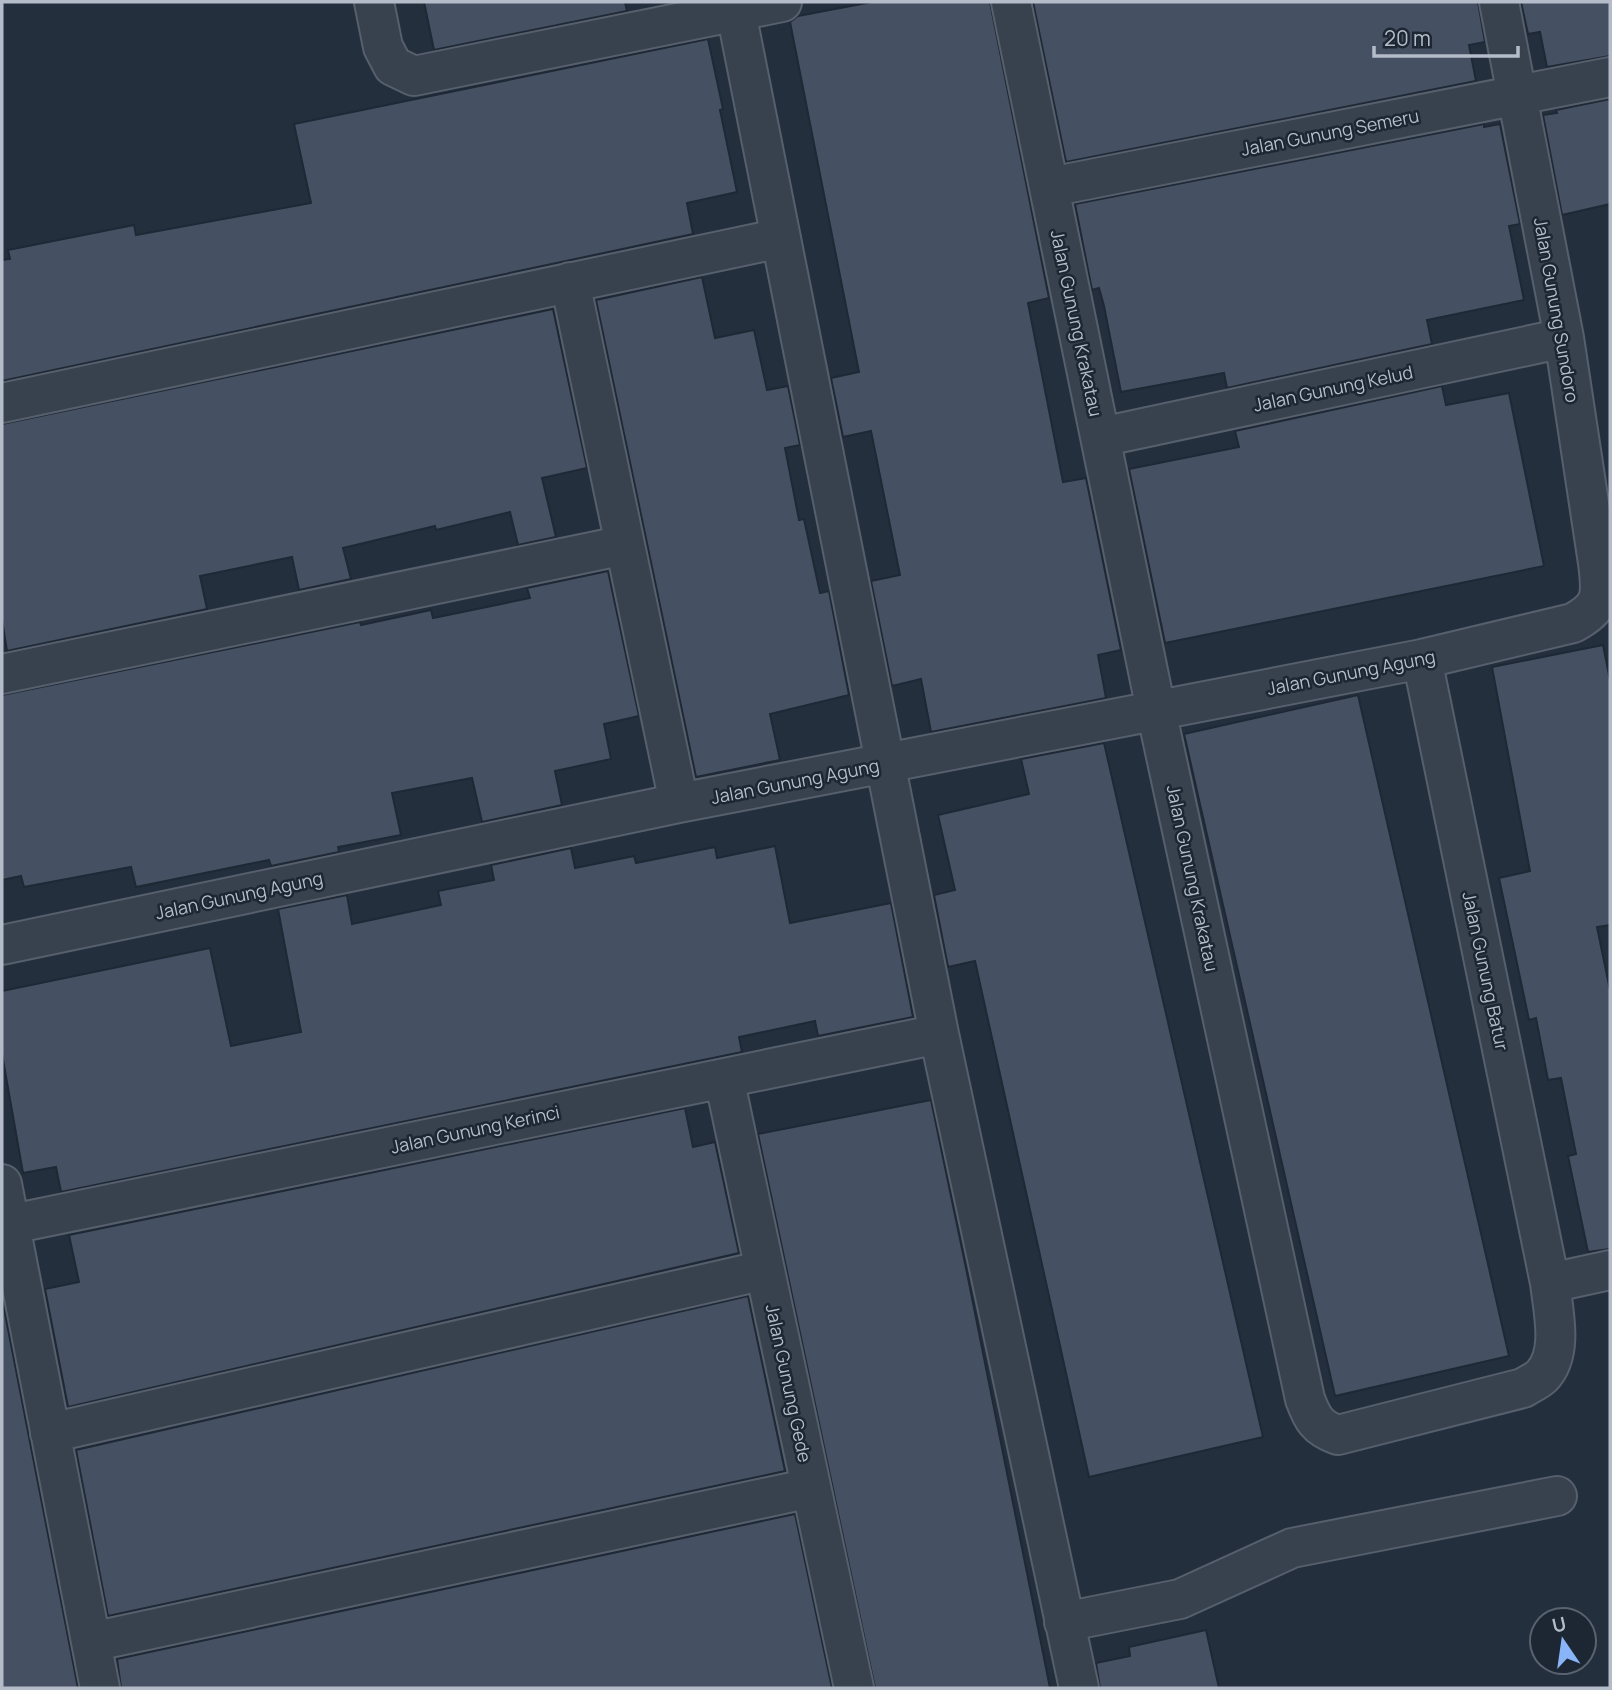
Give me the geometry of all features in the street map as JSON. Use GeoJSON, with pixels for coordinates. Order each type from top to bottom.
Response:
{"type":"FeatureCollection","features":[{"type":"Feature","properties":{"kind":"street"},"geometry":{"type":"LineString","coordinates":[[374,2],[383,47],[393,66],[414,76],[735,6],[782,2]]}},
{"type":"Feature","properties":{"kind":"street","name":"Jalan Gunung Krakatau"},"geometry":{"type":"LineString","coordinates":[[1012,2],[1157,710],[1305,1399],[1313,1420],[1323,1430],[1338,1434],[1523,1388],[1543,1375],[1553,1353],[1555,1334],[1550,1283]]}},
{"type":"Feature","properties":{"kind":"street","name":"Jalan Gunung Sundoro"},"geometry":{"type":"LineString","coordinates":[[1499,2],[1564,338],[1601,587],[1599,602],[1587,616]]}},
{"type":"Feature","properties":{"kind":"street"},"geometry":{"type":"LineString","coordinates":[[735,6],[939,1034],[1079,1688]]}},
{"type":"Feature","properties":{"kind":"street","name":"Jalan Gunung Semeru"},"geometry":{"type":"LineString","coordinates":[[1050,187],[1610,77]]}},
{"type":"Feature","properties":{"kind":"street"},"geometry":{"type":"LineString","coordinates":[[2,403],[781,238]]}},
{"type":"Feature","properties":{"kind":"street"},"geometry":{"type":"LineString","coordinates":[[570,282],[679,803]]}},
{"type":"Feature","properties":{"kind":"street","name":"Jalan Gunung Kelud"},"geometry":{"type":"LineString","coordinates":[[1101,437],[1564,338]]}},
{"type":"Feature","properties":{"kind":"street"},"geometry":{"type":"LineString","coordinates":[[2,674],[625,545]]}},
{"type":"Feature","properties":{"kind":"street","name":"Jalan Gunung Agung"},"geometry":{"type":"LineString","coordinates":[[2,945],[679,803],[1422,659],[1573,623],[1587,616]]}},
{"type":"Feature","properties":{"kind":"street","name":"Jalan Gunung Batur"},"geometry":{"type":"LineString","coordinates":[[1422,659],[1550,1283]]}},
{"type":"Feature","properties":{"kind":"street","name":"Jalan Gunung Kerinci"},"geometry":{"type":"LineString","coordinates":[[6,1225],[939,1034]]}},
{"type":"Feature","properties":{"kind":"street","name":"Jalan Gunung Gede"},"geometry":{"type":"LineString","coordinates":[[724,1078],[854,1688]]}},
{"type":"Feature","properties":{"kind":"street"},"geometry":{"type":"LineString","coordinates":[[2,1184],[6,1225],[100,1688]]}},
{"type":"Feature","properties":{"kind":"street"},"geometry":{"type":"LineString","coordinates":[[50,1433],[765,1270]]}},
{"type":"Feature","properties":{"kind":"street"},"geometry":{"type":"LineString","coordinates":[[1550,1283],[1610,1270]]}},
{"type":"Feature","properties":{"kind":"street"},"geometry":{"type":"LineString","coordinates":[[91,1642],[811,1488]]}},
{"type":"Feature","properties":{"kind":"street"},"geometry":{"type":"LineString","coordinates":[[1064,1622],[1180,1599],[1292,1548],[1557,1496]]}},
{"type":"Feature","properties":{"kind":"building"},"geometry":{"type":"Polygon","coordinates":[[[424,2],[625,2],[627,11],[434,50],[424,2]]]}},
{"type":"Feature","properties":{"kind":"building"},"geometry":{"type":"Polygon","coordinates":[[[872,2],[990,2],[1049,298],[1028,303],[1063,482],[1086,478],[1121,650],[1098,655],[1106,698],[931,732],[921,679],[892,686],[871,581],[900,575],[871,431],[843,437],[831,378],[859,372],[790,22],[798,16],[872,2]]]}},
{"type":"Feature","properties":{"kind":"building"},"geometry":{"type":"Polygon","coordinates":[[[1033,2],[1478,2],[1485,42],[1469,45],[1476,81],[1066,162],[1033,2]]]}},
{"type":"Feature","properties":{"kind":"building"},"geometry":{"type":"Polygon","coordinates":[[[1521,2],[1610,2],[1610,56],[1547,67],[1540,32],[1528,34],[1521,2]]]}},
{"type":"Feature","properties":{"kind":"building"},"geometry":{"type":"Polygon","coordinates":[[[708,39],[737,192],[687,203],[693,234],[2,381],[2,260],[10,259],[8,250],[134,225],[136,235],[311,203],[294,124],[708,39]]]}},
{"type":"Feature","properties":{"kind":"building"},"geometry":{"type":"Polygon","coordinates":[[[1610,99],[1610,204],[1562,215],[1543,115],[1610,99]]]}},
{"type":"Feature","properties":{"kind":"building"},"geometry":{"type":"Polygon","coordinates":[[[1484,124],[1484,127],[1500,124],[1520,224],[1509,226],[1524,300],[1427,320],[1432,344],[1227,388],[1224,373],[1121,392],[1099,288],[1092,290],[1075,204],[1484,124]]]}},
{"type":"Feature","properties":{"kind":"building"},"geometry":{"type":"Polygon","coordinates":[[[702,277],[715,338],[754,330],[767,390],[788,386],[800,445],[785,448],[799,520],[804,519],[820,593],[829,591],[849,695],[770,714],[780,760],[696,777],[596,300],[702,277]]]}},
{"type":"Feature","properties":{"kind":"building"},"geometry":{"type":"Polygon","coordinates":[[[553,309],[587,468],[542,478],[556,537],[518,545],[510,512],[436,530],[435,526],[343,548],[351,579],[299,590],[292,557],[200,576],[207,609],[7,651],[2,620],[2,424],[553,309]]]}},
{"type":"Feature","properties":{"kind":"building"},"geometry":{"type":"Polygon","coordinates":[[[1442,386],[1446,405],[1509,393],[1544,566],[1165,643],[1129,469],[1239,447],[1235,431],[1442,386]]]}},
{"type":"Feature","properties":{"kind":"building"},"geometry":{"type":"Polygon","coordinates":[[[608,571],[639,716],[604,724],[611,759],[555,771],[562,805],[482,822],[472,778],[392,793],[401,835],[338,847],[339,852],[271,866],[269,860],[136,887],[131,867],[24,887],[21,876],[2,880],[2,695],[360,622],[361,625],[431,610],[433,618],[530,598],[527,588],[608,571]]]}},
{"type":"Feature","properties":{"kind":"building"},"geometry":{"type":"Polygon","coordinates":[[[1603,645],[1610,680],[1610,925],[1597,927],[1610,990],[1610,1249],[1588,1252],[1568,1156],[1576,1154],[1561,1078],[1548,1080],[1536,1018],[1529,1020],[1499,878],[1530,871],[1492,667],[1603,645]]]}},
{"type":"Feature","properties":{"kind":"building"},"geometry":{"type":"Polygon","coordinates":[[[1358,695],[1509,1356],[1335,1396],[1184,734],[1358,695]]]}},
{"type":"Feature","properties":{"kind":"building"},"geometry":{"type":"Polygon","coordinates":[[[1104,743],[1263,1437],[1089,1477],[975,961],[948,967],[934,895],[955,890],[938,815],[1029,794],[1021,759],[1104,743]]]}},
{"type":"Feature","properties":{"kind":"building"},"geometry":{"type":"Polygon","coordinates":[[[775,846],[790,923],[891,903],[913,1017],[818,1036],[815,1021],[739,1037],[742,1052],[61,1192],[56,1167],[23,1173],[2,1054],[2,991],[210,948],[231,1046],[301,1032],[278,909],[347,895],[352,924],[441,905],[438,891],[494,880],[491,865],[571,848],[575,868],[634,856],[636,863],[715,847],[717,858],[775,846]]]}},
{"type":"Feature","properties":{"kind":"building"},"geometry":{"type":"Polygon","coordinates":[[[931,1100],[1050,1688],[875,1688],[758,1134],[931,1100]]]}},
{"type":"Feature","properties":{"kind":"building"},"geometry":{"type":"Polygon","coordinates":[[[685,1108],[693,1147],[715,1142],[739,1253],[68,1407],[45,1289],[79,1282],[69,1235],[685,1108]]]}},
{"type":"Feature","properties":{"kind":"building"},"geometry":{"type":"Polygon","coordinates":[[[748,1296],[785,1471],[108,1616],[76,1450],[748,1296]]]}},
{"type":"Feature","properties":{"kind":"building"},"geometry":{"type":"Polygon","coordinates":[[[2,1298],[29,1437],[78,1688],[2,1688],[2,1298]]]}},
{"type":"Feature","properties":{"kind":"building"},"geometry":{"type":"Polygon","coordinates":[[[795,1514],[832,1688],[121,1688],[117,1659],[795,1514]]]}},
{"type":"Feature","properties":{"kind":"building"},"geometry":{"type":"Polygon","coordinates":[[[1206,1630],[1219,1688],[1100,1688],[1096,1663],[1130,1656],[1129,1647],[1206,1630]]]}}]}
